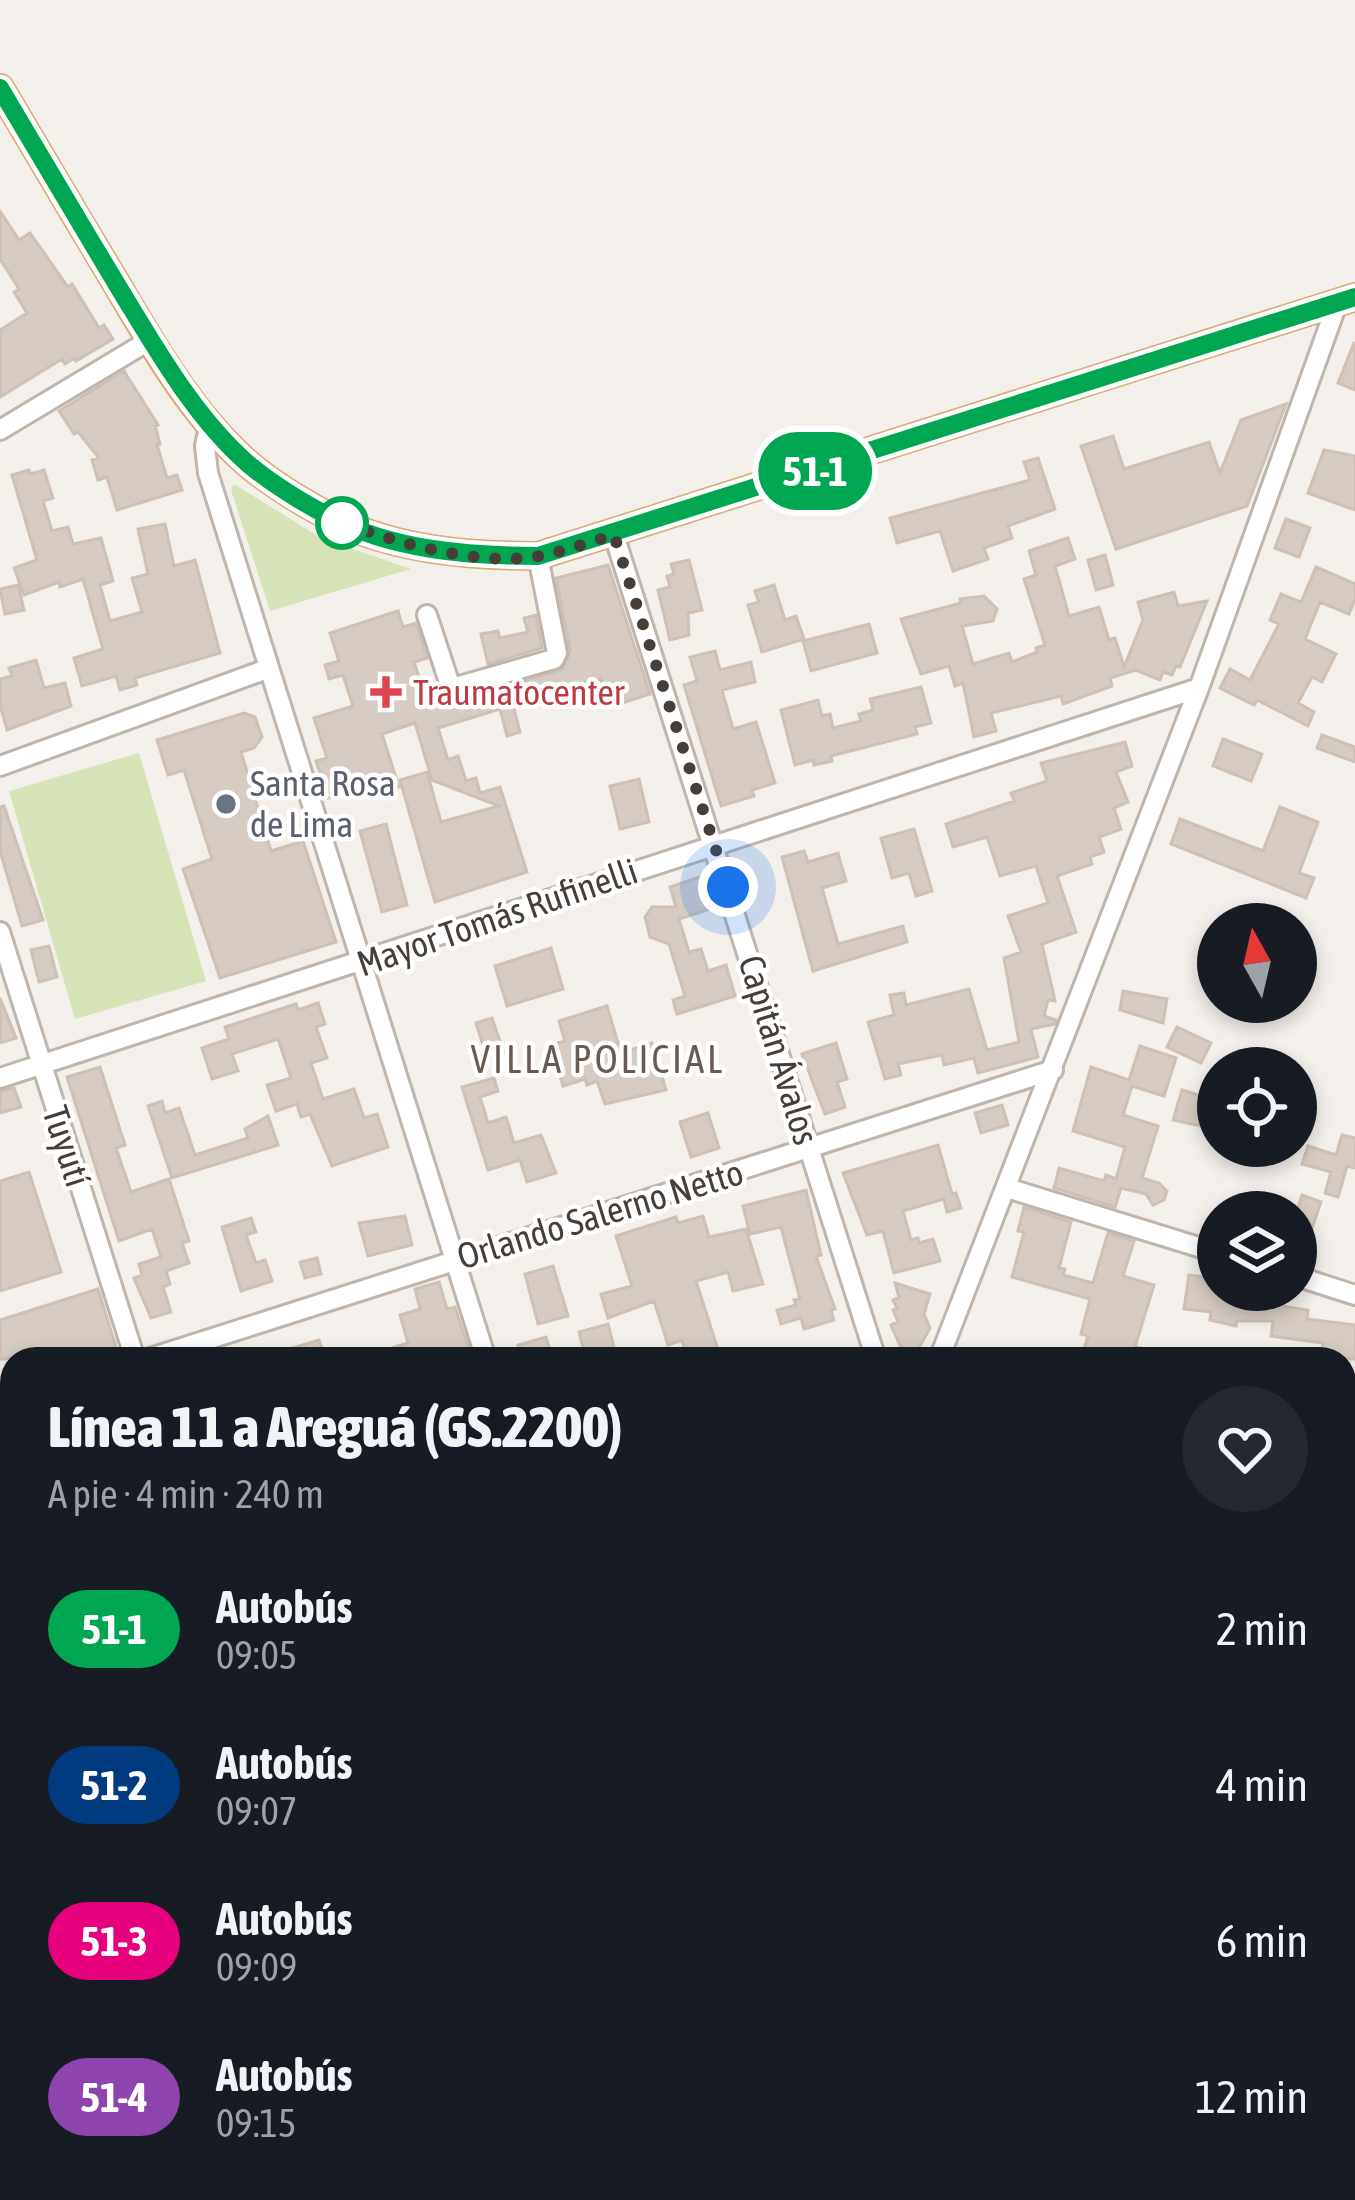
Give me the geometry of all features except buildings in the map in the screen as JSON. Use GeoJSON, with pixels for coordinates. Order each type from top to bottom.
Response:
{"type":"FeatureCollection","features":[{"type":"Feature","properties":{"kind":"main road"},"geometry":{"type":"LineString","coordinates":[[0,88],[150,340],[210,423],[247,463],[335,520],[434,549],[538,556],[1346,301]]}},
{"type":"Feature","properties":{"kind":"street"},"geometry":{"type":"LineString","coordinates":[[944,1347],[1346,301]]}},
{"type":"Feature","properties":{"kind":"street"},"geometry":{"type":"LineString","coordinates":[[0,430],[150,340]]}},
{"type":"Feature","properties":{"kind":"street"},"geometry":{"type":"LineString","coordinates":[[210,423],[205,446],[208,473],[482,1347]]}},
{"type":"Feature","properties":{"kind":"street","name":"Capitán Ávalos"},"geometry":{"type":"LineString","coordinates":[[614,535],[871,1347]]}},
{"type":"Feature","properties":{"kind":"street"},"geometry":{"type":"LineString","coordinates":[[427,615],[449,682],[456,688],[554,658],[557,653],[538,556]]}},
{"type":"Feature","properties":{"kind":"street"},"geometry":{"type":"LineString","coordinates":[[0,766],[266,669]]}},
{"type":"Feature","properties":{"kind":"street","name":"Mayor Tomás Rufinelli"},"geometry":{"type":"LineString","coordinates":[[0,1078],[1199,688]]}},
{"type":"Feature","properties":{"kind":"street","name":"Tuyutí"},"geometry":{"type":"LineString","coordinates":[[0,932],[131,1347]]}},
{"type":"Feature","properties":{"kind":"street","name":"Orlando Salerno Netto"},"geometry":{"type":"LineString","coordinates":[[183,1347],[1053,1070]]}},
{"type":"Feature","properties":{"kind":"street"},"geometry":{"type":"LineString","coordinates":[[1007,1188],[1197,1246]]}},
{"type":"Feature","properties":{"kind":"street"},"geometry":{"type":"LineString","coordinates":[[1317,1282],[1355,1294]]}},
{"type":"Feature","properties":{"kind":"green space"},"geometry":{"type":"Polygon","coordinates":[[[234,484],[321,538],[411,569],[270,611],[231,490],[234,484]]]}},
{"type":"Feature","properties":{"kind":"green space"},"geometry":{"type":"Polygon","coordinates":[[[139,753],[206,981],[75,1019],[9,791],[139,753]]]}},
{"type":"Feature","properties":{"kind":"bus line","name":"51-1"},"geometry":{"type":"LineString","coordinates":[[0,88],[150,340],[210,423],[247,463],[335,520],[434,549],[538,556],[1355,297]]}},
{"type":"Feature","properties":{"kind":"place","name":"Traumatocenter"},"geometry":{"type":"Point","coordinates":[386,692]}},
{"type":"Feature","properties":{"kind":"place","name":"Santa Rosa de Lima"},"geometry":{"type":"Point","coordinates":[226,804]}},
{"type":"Feature","properties":{"kind":"district","name":"VILLA POLICIAL"},"geometry":{"type":"Point","coordinates":[598,1059]}},
{"type":"Feature","properties":{"kind":"route"},"geometry":{"type":"LineString","coordinates":[[342,523],[335,520],[385,538],[492,556],[538,556],[614,535],[728,887]]}}]}
